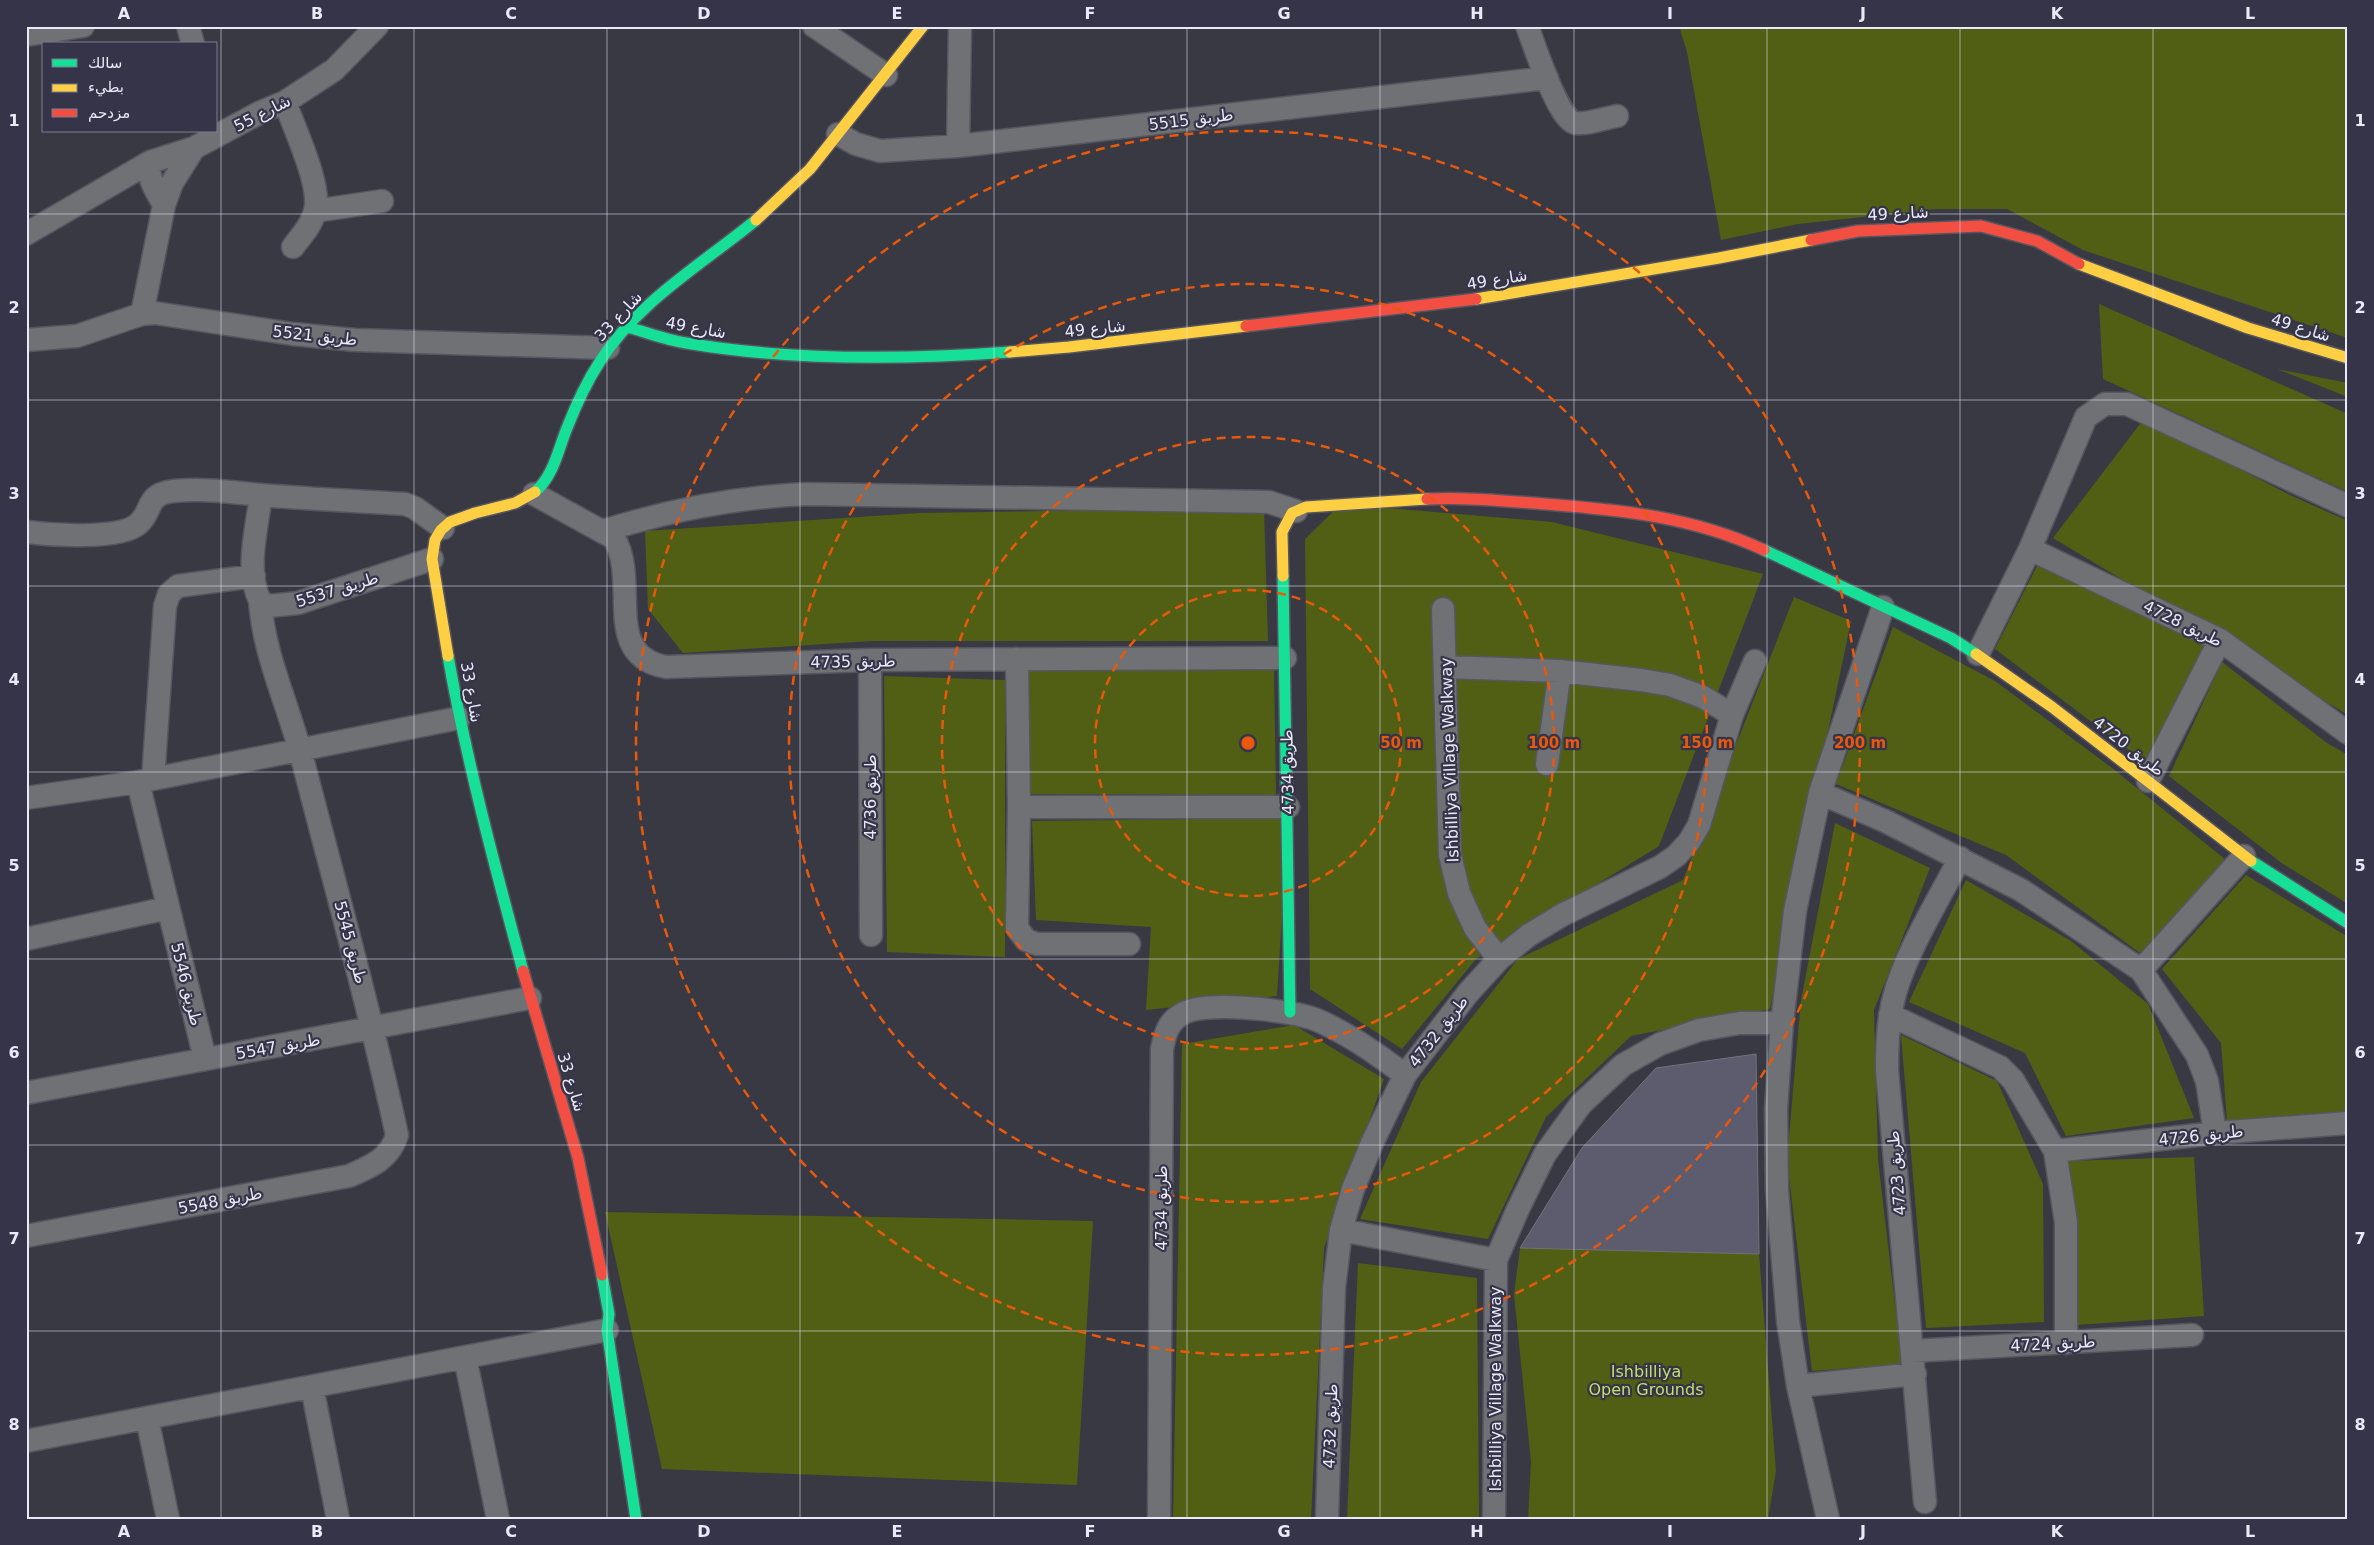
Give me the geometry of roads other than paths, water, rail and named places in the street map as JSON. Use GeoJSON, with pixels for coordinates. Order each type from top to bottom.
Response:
{"type":"FeatureCollection","features":[{"type":"Feature","properties":{"kind":"street"},"geometry":{"type":"LineString","coordinates":[[26,35],[83,26]]}},
{"type":"Feature","properties":{"kind":"street"},"geometry":{"type":"LineString","coordinates":[[188,26],[192,42]]}},
{"type":"Feature","properties":{"kind":"street","name":"شارع 55"},"geometry":{"type":"LineString","coordinates":[[218,127],[285,102],[334,70],[377,26]]}},
{"type":"Feature","properties":{"kind":"street"},"geometry":{"type":"LineString","coordinates":[[814,26],[892,68]]}},
{"type":"Feature","properties":{"kind":"street","name":"شارع 33"},"geometry":{"type":"LineString","coordinates":[[636,1519],[607,1330],[609,1314],[587,1196],[578,1158],[530,998],[484,829],[459,718],[432,559],[435,540],[443,528],[456,518],[513,503],[534,494],[550,474],[589,379],[608,348],[670,286],[788,193],[807,174],[892,68],[922,26]]}},
{"type":"Feature","properties":{"kind":"street"},"geometry":{"type":"LineString","coordinates":[[958,146],[960,26]]}},
{"type":"Feature","properties":{"kind":"street"},"geometry":{"type":"LineString","coordinates":[[1527,26],[1563,115],[1568,120],[1583,123],[1617,116]]}},
{"type":"Feature","properties":{"kind":"street","name":"طريق 5515"},"geometry":{"type":"LineString","coordinates":[[838,134],[856,144],[880,151],[958,146],[1547,78]]}},
{"type":"Feature","properties":{"kind":"street"},"geometry":{"type":"LineString","coordinates":[[285,102],[315,185],[315,211],[311,222],[292,247]]}},
{"type":"Feature","properties":{"kind":"street","name":"شارع 55"},"geometry":{"type":"LineString","coordinates":[[26,234],[150,162],[194,148],[212,132]]}},
{"type":"Feature","properties":{"kind":"street"},"geometry":{"type":"LineString","coordinates":[[142,314],[164,204],[172,183],[194,148]]}},
{"type":"Feature","properties":{"kind":"street"},"geometry":{"type":"LineString","coordinates":[[150,162],[148,172],[150,180],[164,204]]}},
{"type":"Feature","properties":{"kind":"street"},"geometry":{"type":"LineString","coordinates":[[315,211],[382,201]]}},
{"type":"Feature","properties":{"kind":"street","name":"شارع 49"},"geometry":{"type":"LineString","coordinates":[[627,327],[685,343],[785,354],[858,356],[964,355],[1050,349],[1463,301],[1719,258],[1858,232],[1981,226],[2037,241],[2087,268],[2248,328],[2348,358]]}},
{"type":"Feature","properties":{"kind":"street","name":"طريق 5521"},"geometry":{"type":"LineString","coordinates":[[26,340],[77,336],[142,314],[155,313],[293,334],[355,340],[608,348]]}},
{"type":"Feature","properties":{"kind":"street"},"geometry":{"type":"LineString","coordinates":[[1978,654],[2030,549],[2086,417],[2100,406],[2117,402],[2127,404],[2348,506]]}},
{"type":"Feature","properties":{"kind":"street"},"geometry":{"type":"LineString","coordinates":[[26,532],[86,536],[132,528],[143,518],[154,497],[173,491],[215,490],[261,495],[405,504],[415,508],[443,528]]}},
{"type":"Feature","properties":{"kind":"street","name":"طريق 4735"},"geometry":{"type":"LineString","coordinates":[[534,494],[614,538],[622,551],[624,564],[627,634],[636,652],[644,660],[666,667],[870,660],[1284,658]]}},
{"type":"Feature","properties":{"kind":"street"},"geometry":{"type":"LineString","coordinates":[[603,531],[636,520],[704,505],[738,499],[807,494],[1269,502],[1296,511],[1306,507],[1461,497],[1612,509],[1681,520],[1755,546],[1884,607],[1820,792],[1795,911],[1782,1023],[1776,1109],[1777,1190],[1788,1321],[1798,1386],[1828,1519]]}},
{"type":"Feature","properties":{"kind":"street"},"geometry":{"type":"LineString","coordinates":[[260,601],[255,591],[252,566],[261,495]]}},
{"type":"Feature","properties":{"kind":"street","name":"طريق 4734"},"geometry":{"type":"LineString","coordinates":[[1290,1012],[1282,532],[1292,513],[1296,511]]}},
{"type":"Feature","properties":{"kind":"street","name":"طريق 4728"},"geometry":{"type":"LineString","coordinates":[[2030,549],[2220,640],[2348,733]]}},
{"type":"Feature","properties":{"kind":"street","name":"طريق 5537"},"geometry":{"type":"LineString","coordinates":[[260,601],[269,606],[298,603],[432,559]]}},
{"type":"Feature","properties":{"kind":"street","name":"طريق 5546"},"geometry":{"type":"LineString","coordinates":[[205,1059],[168,908],[146,781],[165,606],[169,594],[178,586],[254,576]]}},
{"type":"Feature","properties":{"kind":"street","name":"طريق 5545"},"geometry":{"type":"LineString","coordinates":[[260,601],[262,627],[267,650],[300,750],[373,1028],[397,1135]]}},
{"type":"Feature","properties":{"kind":"street","name":"طريق 4720"},"geometry":{"type":"LineString","coordinates":[[1884,607],[1951,638],[1978,654],[2016,680],[2244,856],[2310,902],[2348,923]]}},
{"type":"Feature","properties":{"kind":"street","name":"Ishbilliya Village Walkway"},"geometry":{"type":"LineString","coordinates":[[1443,609],[1450,855],[1458,893],[1475,928],[1499,959]]}},
{"type":"Feature","properties":{"kind":"street"},"geometry":{"type":"LineString","coordinates":[[2148,781],[2220,640]]}},
{"type":"Feature","properties":{"kind":"street"},"geometry":{"type":"LineString","coordinates":[[1017,659],[1019,807],[1017,928],[1026,940],[1037,944],[1129,944]]}},
{"type":"Feature","properties":{"kind":"street","name":"طريق 4736"},"geometry":{"type":"LineString","coordinates":[[870,660],[871,934]]}},
{"type":"Feature","properties":{"kind":"street","name":"طريق 4732"},"geometry":{"type":"LineString","coordinates":[[1327,1519],[1334,1288],[1341,1230],[1353,1189],[1373,1141],[1405,1075],[1468,993],[1499,959],[1529,935],[1562,915],[1660,867],[1676,856],[1689,842],[1699,825],[1732,714],[1755,661]]}},
{"type":"Feature","properties":{"kind":"street"},"geometry":{"type":"LineString","coordinates":[[1445,667],[1560,671],[1670,685],[1703,697],[1732,714]]}},
{"type":"Feature","properties":{"kind":"street"},"geometry":{"type":"LineString","coordinates":[[1547,764],[1560,671]]}},
{"type":"Feature","properties":{"kind":"street"},"geometry":{"type":"LineString","coordinates":[[26,798],[146,781],[459,718]]}},
{"type":"Feature","properties":{"kind":"street"},"geometry":{"type":"LineString","coordinates":[[1820,792],[1960,858],[2021,890],[2141,970],[2197,1055],[2207,1081],[2215,1133]]}},
{"type":"Feature","properties":{"kind":"street"},"geometry":{"type":"LineString","coordinates":[[1019,807],[1288,807]]}},
{"type":"Feature","properties":{"kind":"street"},"geometry":{"type":"LineString","coordinates":[[2141,970],[2244,856]]}},
{"type":"Feature","properties":{"kind":"street","name":"طريق 4723"},"geometry":{"type":"LineString","coordinates":[[1925,1502],[1913,1351],[1886,1070],[1890,1015],[1905,966],[1960,858]]}},
{"type":"Feature","properties":{"kind":"street"},"geometry":{"type":"LineString","coordinates":[[26,939],[168,908]]}},
{"type":"Feature","properties":{"kind":"street","name":"طريق 5547"},"geometry":{"type":"LineString","coordinates":[[26,1093],[530,998]]}},
{"type":"Feature","properties":{"kind":"street","name":"طريق 4734"},"geometry":{"type":"LineString","coordinates":[[1159,1519],[1162,1069],[1164,1034],[1177,1017],[1197,1009],[1254,1008],[1290,1012],[1315,1019],[1339,1030],[1405,1075]]}},
{"type":"Feature","properties":{"kind":"street"},"geometry":{"type":"LineString","coordinates":[[1890,1015],[2000,1067],[2013,1080],[2055,1151],[2066,1222],[2066,1343]]}},
{"type":"Feature","properties":{"kind":"street","name":"Ishbilliya Village Walkway"},"geometry":{"type":"LineString","coordinates":[[1494,1519],[1496,1260],[1545,1154],[1581,1104],[1623,1066],[1660,1044],[1699,1030],[1740,1023],[1782,1023]]}},
{"type":"Feature","properties":{"kind":"street","name":"طريق 4726"},"geometry":{"type":"LineString","coordinates":[[2055,1151],[2215,1133],[2348,1123]]}},
{"type":"Feature","properties":{"kind":"street","name":"طريق 5548"},"geometry":{"type":"LineString","coordinates":[[26,1236],[348,1176],[368,1168],[386,1155],[393,1147],[397,1135]]}},
{"type":"Feature","properties":{"kind":"street"},"geometry":{"type":"LineString","coordinates":[[1341,1230],[1496,1260]]}},
{"type":"Feature","properties":{"kind":"street"},"geometry":{"type":"LineString","coordinates":[[26,1441],[607,1330]]}},
{"type":"Feature","properties":{"kind":"street","name":"طريق 4724"},"geometry":{"type":"LineString","coordinates":[[1913,1351],[2192,1335]]}},
{"type":"Feature","properties":{"kind":"street"},"geometry":{"type":"LineString","coordinates":[[465,1357],[498,1519]]}},
{"type":"Feature","properties":{"kind":"street"},"geometry":{"type":"LineString","coordinates":[[1798,1386],[1915,1374]]}},
{"type":"Feature","properties":{"kind":"street"},"geometry":{"type":"LineString","coordinates":[[312,1387],[338,1519]]}},
{"type":"Feature","properties":{"kind":"street"},"geometry":{"type":"LineString","coordinates":[[147,1418],[168,1519]]}},
{"type":"Feature","properties":{"kind":"park label","name":"Ishbilliya Open Grounds"},"geometry":{"type":"Point","coordinates":[1646,1380]}}]}
